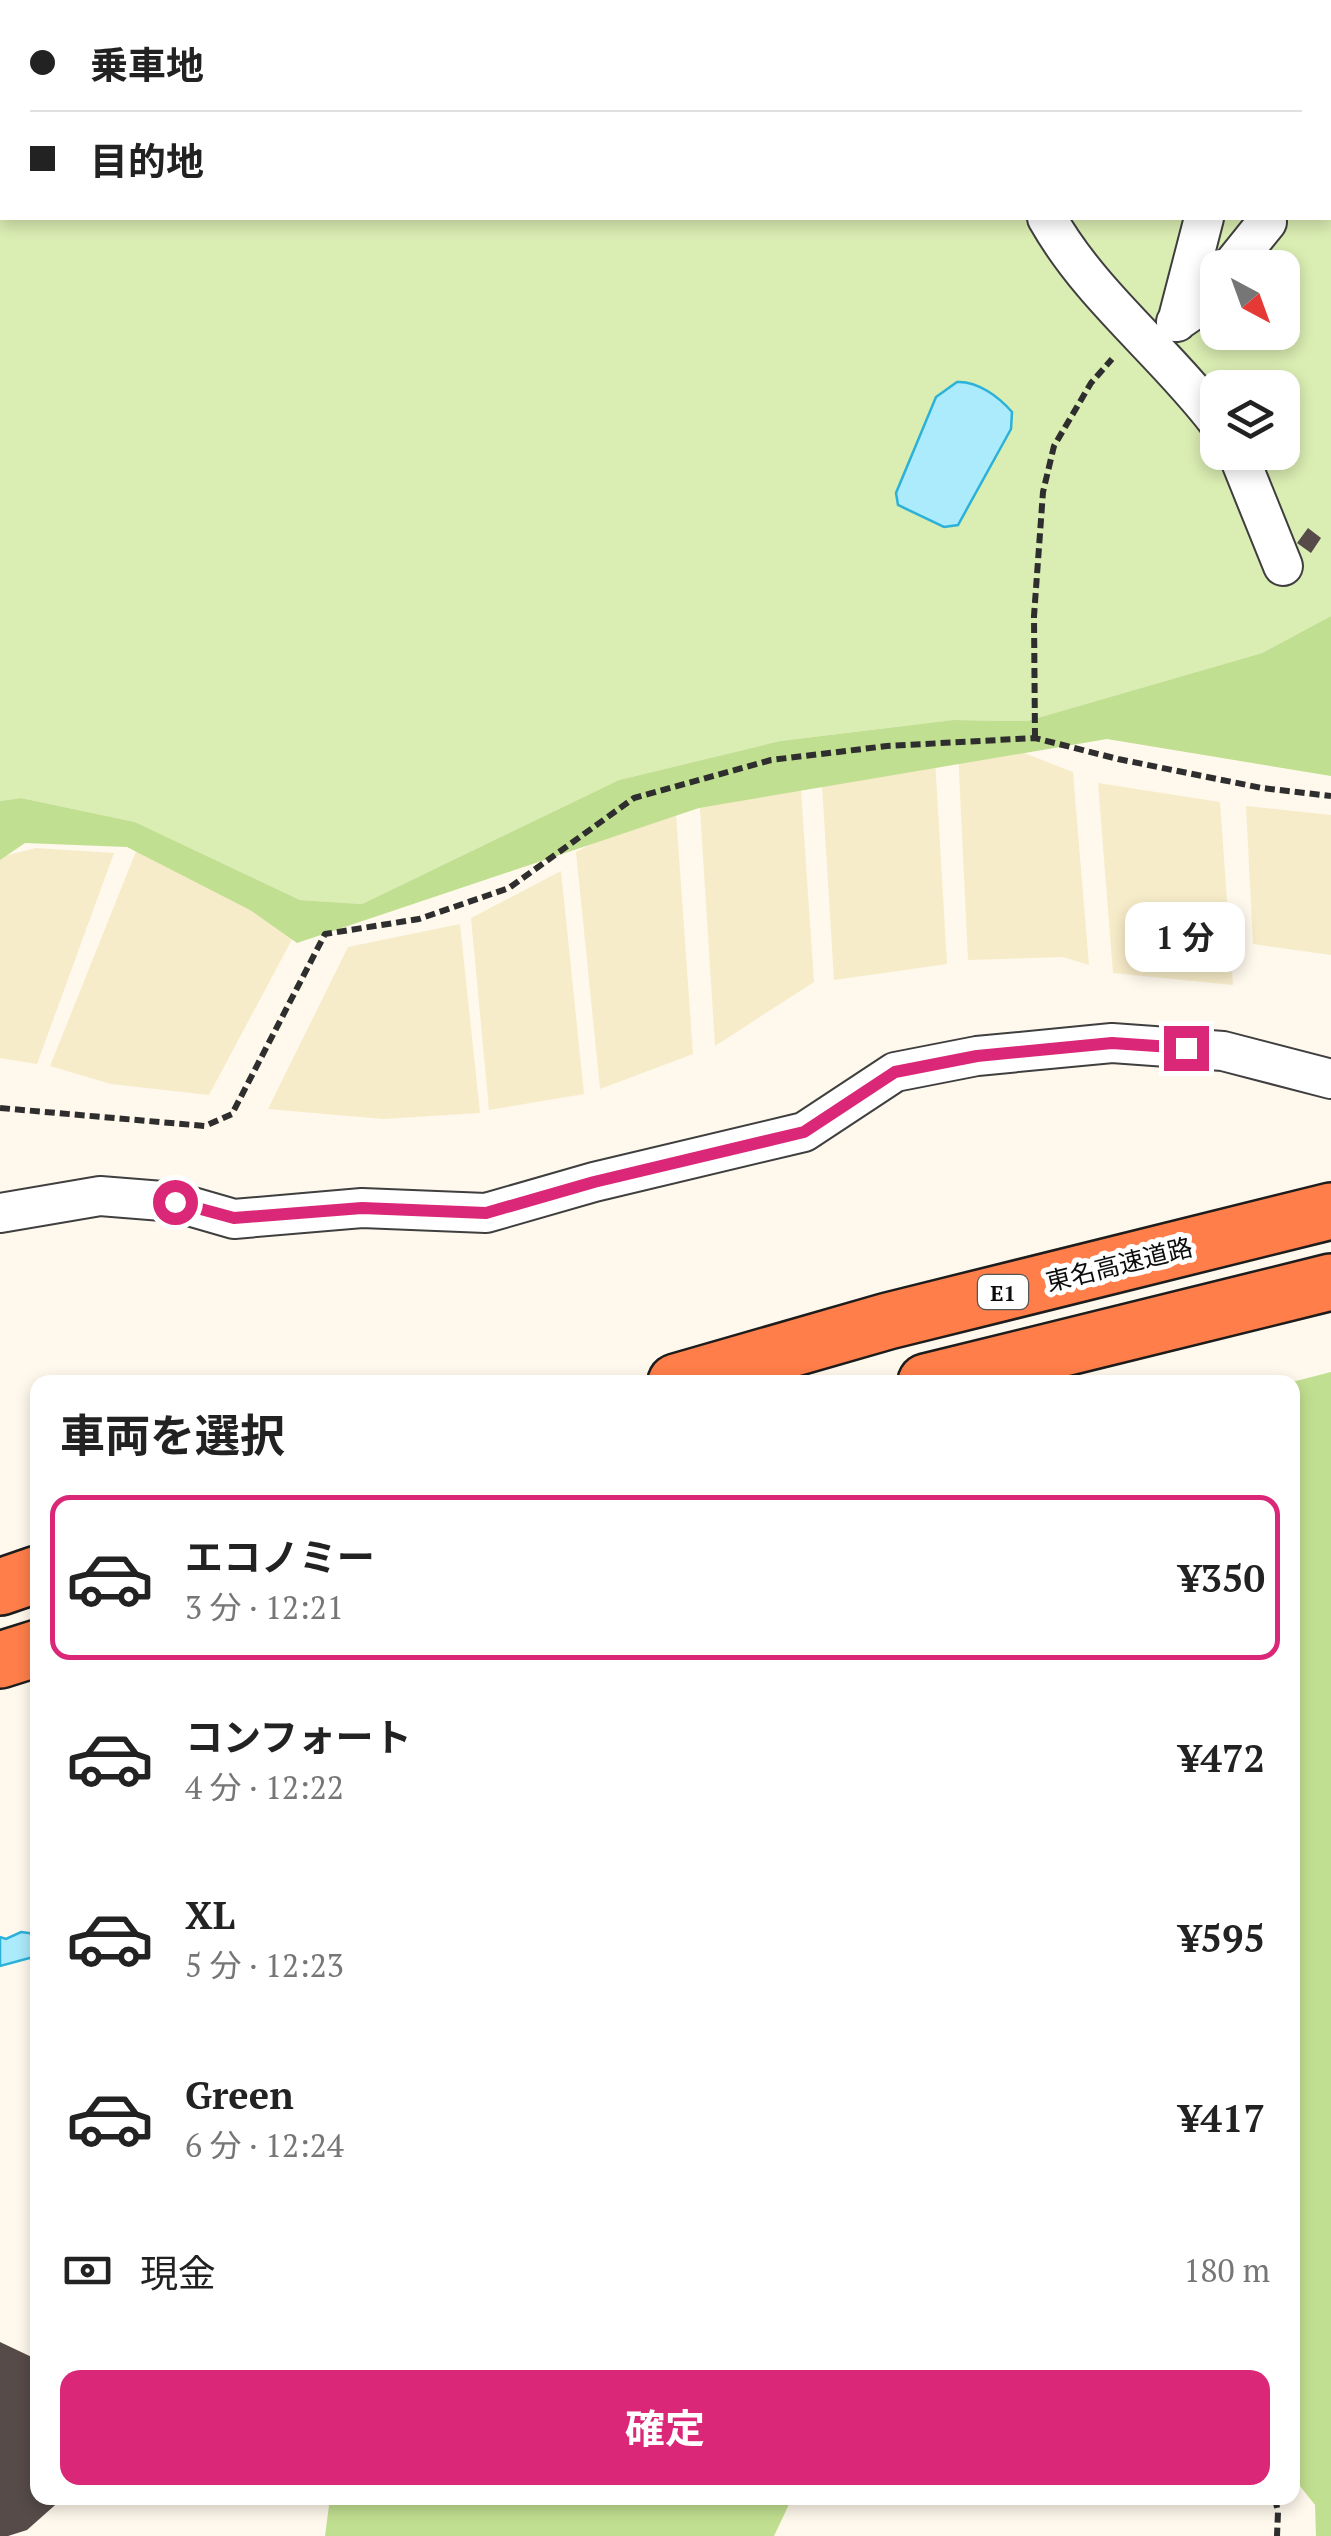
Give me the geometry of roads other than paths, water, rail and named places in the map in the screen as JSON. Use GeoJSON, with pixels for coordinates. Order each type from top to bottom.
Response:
{"type":"FeatureCollection","features":[{"type":"Feature","properties":{"kind":"highway","name":"東名高速道路"},"geometry":{"type":"LineString","coordinates":[[700,1375],[888,1321],[1331,1211]]}},
{"type":"Feature","properties":{"kind":"highway"},"geometry":{"type":"LineString","coordinates":[[954,1375],[1331,1282]]}},
{"type":"Feature","properties":{"kind":"highway"},"geometry":{"type":"LineString","coordinates":[[0,1587],[30,1577]]}},
{"type":"Feature","properties":{"kind":"highway"},"geometry":{"type":"LineString","coordinates":[[0,1660],[30,1651]]}},
{"type":"Feature","properties":{"kind":"street"},"geometry":{"type":"LineString","coordinates":[[1025,220],[1056,233],[1142,338],[1200,400]]}},
{"type":"Feature","properties":{"kind":"street"},"geometry":{"type":"LineString","coordinates":[[1177,322],[1203,220]]}},
{"type":"Feature","properties":{"kind":"street"},"geometry":{"type":"LineString","coordinates":[[1244,250],[1267,222]]}},
{"type":"Feature","properties":{"kind":"street"},"geometry":{"type":"LineString","coordinates":[[1142,338],[1177,322],[1200,305]]}},
{"type":"Feature","properties":{"kind":"street"},"geometry":{"type":"LineString","coordinates":[[1244,470],[1283,566]]}},
{"type":"Feature","properties":{"kind":"street"},"geometry":{"type":"LineString","coordinates":[[0,1213],[100,1196],[175,1202],[234,1218],[362,1208],[486,1213],[594,1182],[804,1132],[895,1072],[977,1056],[1112,1043],[1223,1051],[1331,1079]]}},
{"type":"Feature","properties":{"kind":"water"},"geometry":{"type":"Polygon","coordinates":[[[957,382],[980,387],[1001,401],[1012,412],[1011,429],[958,525],[944,527],[898,505],[896,493],[936,397],[957,382]]]}},
{"type":"Feature","properties":{"kind":"water"},"geometry":{"type":"Polygon","coordinates":[[[21,1932],[30,1933],[30,1958],[0,1966],[0,1937],[6,1939],[21,1932]]]}}]}
